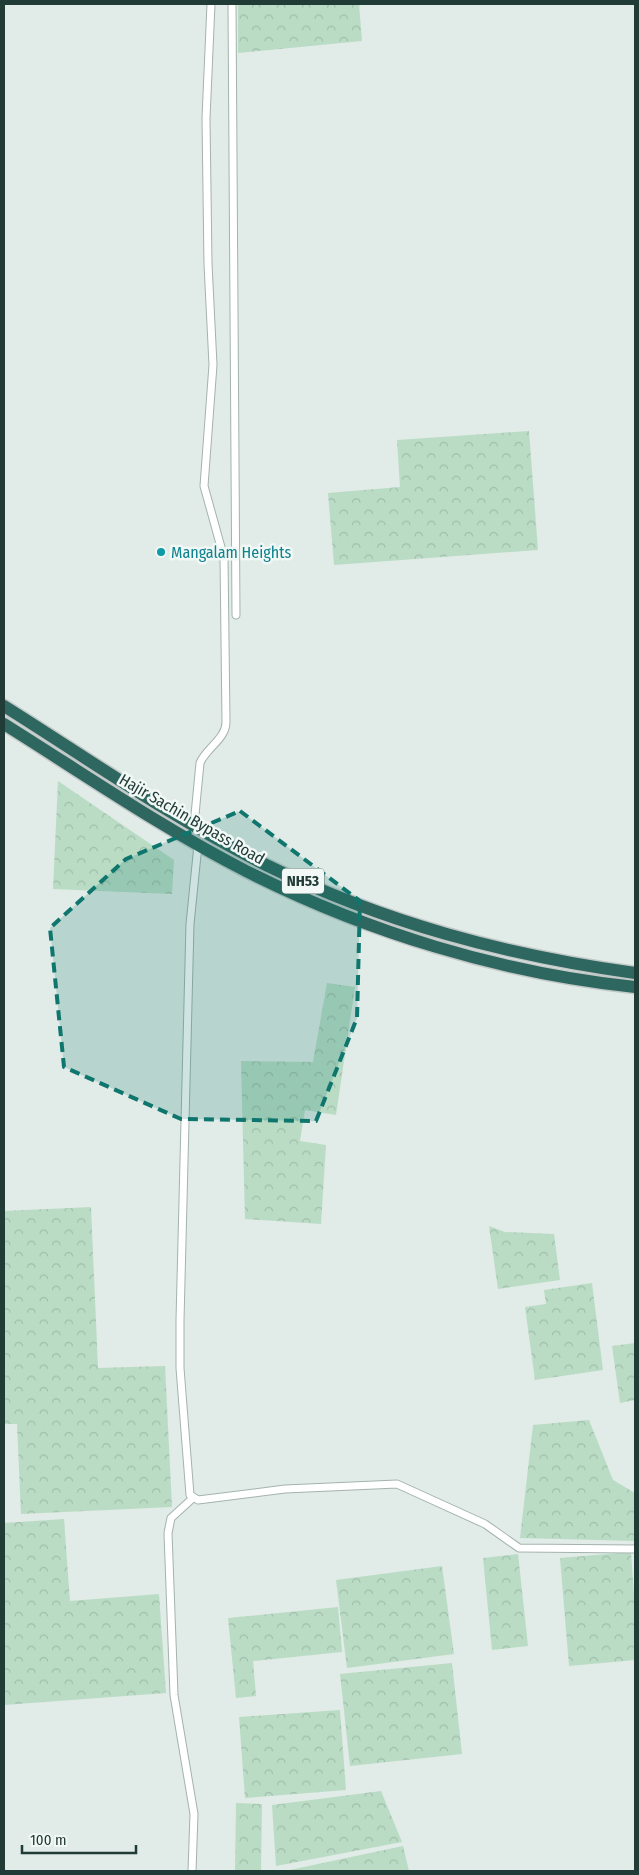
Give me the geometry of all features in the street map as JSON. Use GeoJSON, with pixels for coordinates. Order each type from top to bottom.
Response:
{"type":"FeatureCollection","features":[{"type":"Feature","properties":{"kind":"highway","name":"NH53"},"geometry":{"type":"LineString","coordinates":[[4,706],[194,825],[266,865],[342,899],[408,924],[479,944],[560,963],[635,973]]}},
{"type":"Feature","properties":{"kind":"highway","name":"Hajir Sachin Bypass Road"},"geometry":{"type":"LineString","coordinates":[[4,724],[198,844],[245,870],[304,898],[377,928],[452,952],[531,972],[635,987]]}},
{"type":"Feature","properties":{"kind":"street"},"geometry":{"type":"LineString","coordinates":[[194,825],[200,763],[203,756],[223,735],[226,722],[224,558],[204,486],[213,365],[208,264],[206,118],[211,4]]}},
{"type":"Feature","properties":{"kind":"street"},"geometry":{"type":"LineString","coordinates":[[232,4],[236,615]]}},
{"type":"Feature","properties":{"kind":"street"},"geometry":{"type":"LineString","coordinates":[[198,844],[190,924],[180,1320],[183,1422],[188,1489],[193,1498],[198,1500],[285,1489],[397,1484],[485,1524],[520,1548],[635,1549]]}},
{"type":"Feature","properties":{"kind":"street"},"geometry":{"type":"LineString","coordinates":[[192,1871],[194,1814],[174,1695],[168,1533],[171,1518],[193,1498]]}},
{"type":"Feature","properties":{"kind":"highlighted area"},"geometry":{"type":"Polygon","coordinates":[[[240,811],[360,901],[357,1018],[316,1121],[181,1119],[64,1067],[50,928],[126,859],[240,811]]]}},
{"type":"Feature","properties":{"kind":"green space"},"geometry":{"type":"Polygon","coordinates":[[[238,4],[359,4],[362,41],[238,53],[238,4]]]}},
{"type":"Feature","properties":{"kind":"green space"},"geometry":{"type":"Polygon","coordinates":[[[529,431],[538,550],[334,565],[328,493],[400,487],[397,440],[529,431]]]}},
{"type":"Feature","properties":{"kind":"green space"},"geometry":{"type":"Polygon","coordinates":[[[58,781],[174,860],[172,894],[53,889],[58,781]]]}},
{"type":"Feature","properties":{"kind":"green space"},"geometry":{"type":"Polygon","coordinates":[[[327,983],[355,987],[336,1115],[305,1110],[300,1141],[326,1145],[321,1224],[245,1219],[241,1061],[313,1062],[327,983]]]}},
{"type":"Feature","properties":{"kind":"green space"},"geometry":{"type":"Polygon","coordinates":[[[91,1207],[98,1368],[165,1366],[172,1507],[21,1514],[17,1424],[4,1424],[4,1211],[91,1207]]]}},
{"type":"Feature","properties":{"kind":"green space"},"geometry":{"type":"Polygon","coordinates":[[[489,1226],[505,1232],[554,1234],[560,1280],[498,1289],[489,1226]]]}},
{"type":"Feature","properties":{"kind":"green space"},"geometry":{"type":"Polygon","coordinates":[[[592,1283],[603,1370],[535,1380],[525,1307],[546,1304],[544,1290],[592,1283]]]}},
{"type":"Feature","properties":{"kind":"green space"},"geometry":{"type":"Polygon","coordinates":[[[635,1343],[635,1400],[620,1403],[612,1346],[635,1343]]]}},
{"type":"Feature","properties":{"kind":"green space"},"geometry":{"type":"Polygon","coordinates":[[[589,1420],[613,1480],[635,1493],[635,1541],[520,1538],[533,1425],[589,1420]]]}},
{"type":"Feature","properties":{"kind":"green space"},"geometry":{"type":"Polygon","coordinates":[[[64,1519],[70,1601],[159,1594],[166,1693],[4,1705],[4,1523],[64,1519]]]}},
{"type":"Feature","properties":{"kind":"green space"},"geometry":{"type":"Polygon","coordinates":[[[631,1552],[635,1609],[635,1660],[569,1666],[560,1558],[631,1552]]]}},
{"type":"Feature","properties":{"kind":"green space"},"geometry":{"type":"Polygon","coordinates":[[[518,1554],[528,1646],[492,1650],[483,1558],[518,1554]]]}},
{"type":"Feature","properties":{"kind":"green space"},"geometry":{"type":"Polygon","coordinates":[[[442,1566],[454,1654],[347,1668],[336,1580],[442,1566]]]}},
{"type":"Feature","properties":{"kind":"green space"},"geometry":{"type":"Polygon","coordinates":[[[338,1607],[342,1652],[253,1661],[256,1696],[236,1698],[228,1618],[338,1607]]]}},
{"type":"Feature","properties":{"kind":"green space"},"geometry":{"type":"Polygon","coordinates":[[[452,1663],[462,1754],[350,1766],[340,1674],[452,1663]]]}},
{"type":"Feature","properties":{"kind":"green space"},"geometry":{"type":"Polygon","coordinates":[[[340,1710],[346,1790],[245,1798],[239,1717],[340,1710]]]}},
{"type":"Feature","properties":{"kind":"green space"},"geometry":{"type":"Polygon","coordinates":[[[381,1791],[402,1842],[276,1866],[272,1805],[381,1791]]]}},
{"type":"Feature","properties":{"kind":"green space"},"geometry":{"type":"Polygon","coordinates":[[[236,1803],[262,1804],[261,1871],[235,1871],[236,1803]]]}},
{"type":"Feature","properties":{"kind":"green space"},"geometry":{"type":"Polygon","coordinates":[[[403,1846],[409,1871],[285,1871],[403,1846]]]}},
{"type":"Feature","properties":{"kind":"place","name":"Mangalam Heights"},"geometry":{"type":"Point","coordinates":[161,552]}}]}
